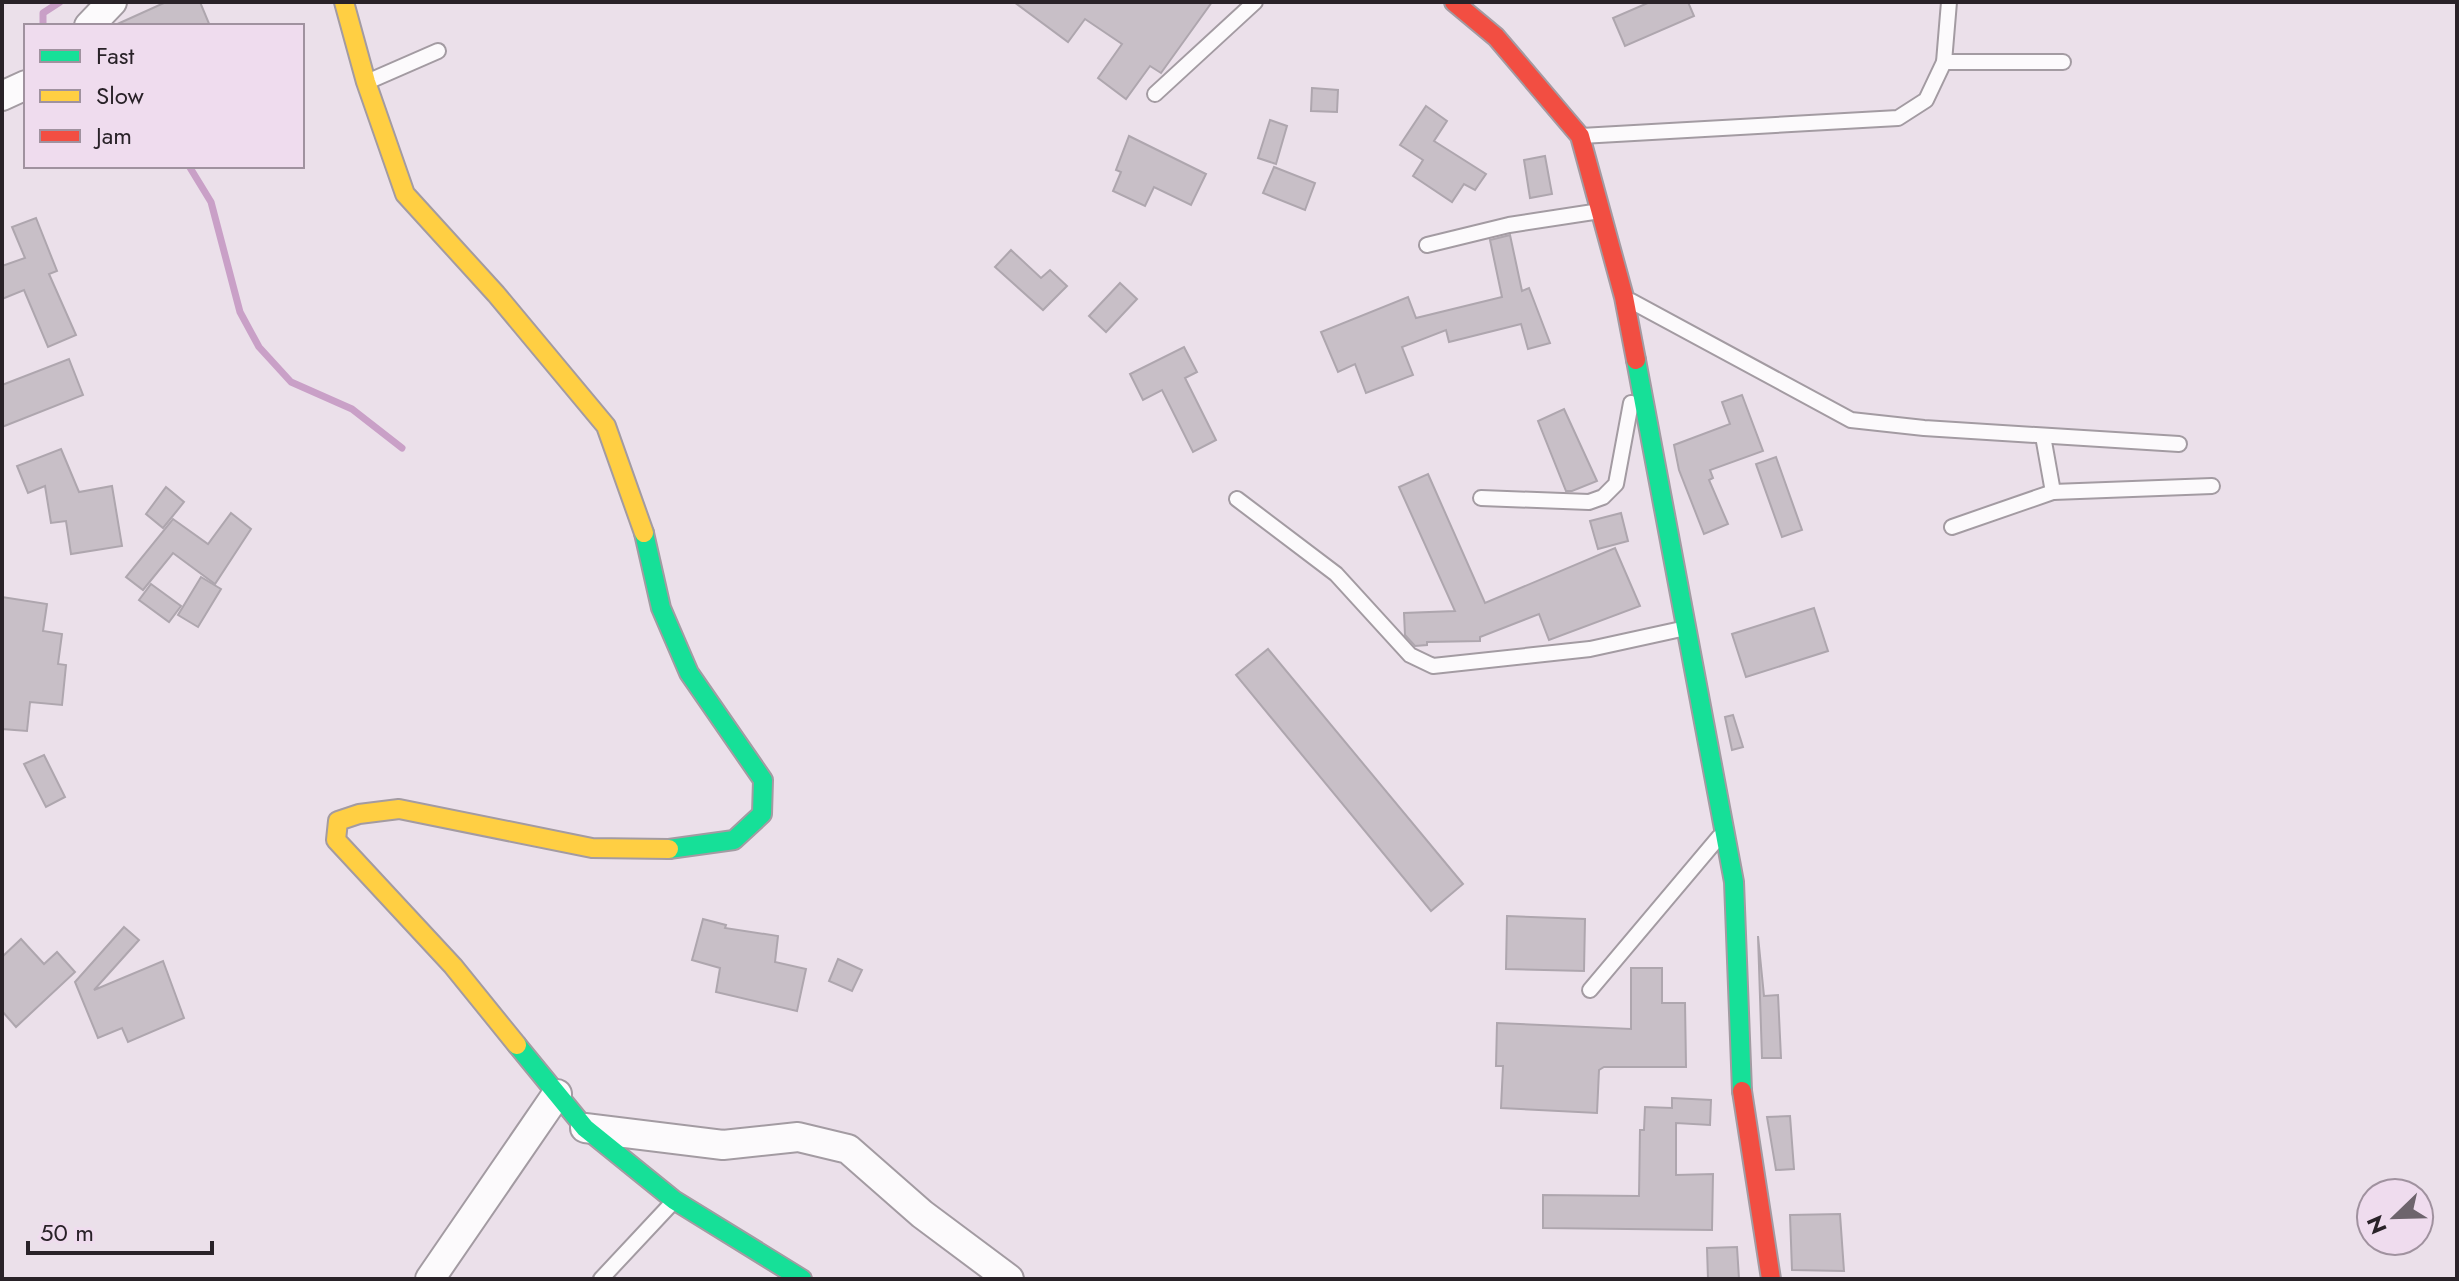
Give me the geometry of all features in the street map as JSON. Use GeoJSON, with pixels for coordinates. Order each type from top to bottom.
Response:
{"type":"FeatureCollection","features":[{"type":"Feature","properties":{"kind":"street"},"geometry":{"type":"LineString","coordinates":[[91,24],[112,2]]}},
{"type":"Feature","properties":{"kind":"street"},"geometry":{"type":"LineString","coordinates":[[344,2],[366,82],[405,194],[496,294],[606,426],[642,523],[661,608],[689,673],[763,780],[762,814],[734,840],[701,847],[661,850],[592,848],[399,809],[359,814],[338,821],[336,840],[453,966],[585,1128],[674,1200],[793,1277]]}},
{"type":"Feature","properties":{"kind":"street"},"geometry":{"type":"LineString","coordinates":[[1454,2],[1496,37],[1580,136],[1624,297],[1734,882],[1742,1101],[1771,1279]]}},
{"type":"Feature","properties":{"kind":"street"},"geometry":{"type":"LineString","coordinates":[[2,96],[24,86]]}},
{"type":"Feature","properties":{"kind":"street"},"geometry":{"type":"LineString","coordinates":[[430,1279],[557,1094]]}},
{"type":"Feature","properties":{"kind":"street"},"geometry":{"type":"LineString","coordinates":[[585,1128],[723,1145],[798,1137],[848,1149],[922,1214],[1009,1279]]}},
{"type":"Feature","properties":{"kind":"lane"},"geometry":{"type":"LineString","coordinates":[[1155,94],[1255,2]]}},
{"type":"Feature","properties":{"kind":"lane"},"geometry":{"type":"LineString","coordinates":[[1580,136],[1898,118],[1926,100],[1944,62],[1949,2]]}},
{"type":"Feature","properties":{"kind":"lane"},"geometry":{"type":"LineString","coordinates":[[366,82],[438,51]]}},
{"type":"Feature","properties":{"kind":"lane"},"geometry":{"type":"LineString","coordinates":[[1944,62],[2063,62]]}},
{"type":"Feature","properties":{"kind":"lane"},"geometry":{"type":"LineString","coordinates":[[1427,245],[1509,225],[1601,211]]}},
{"type":"Feature","properties":{"kind":"lane"},"geometry":{"type":"LineString","coordinates":[[1624,297],[1851,420],[2179,444]]}},
{"type":"Feature","properties":{"kind":"lane"},"geometry":{"type":"LineString","coordinates":[[1481,498],[1589,502],[1603,497],[1616,484],[1636,370]]}},
{"type":"Feature","properties":{"kind":"lane"},"geometry":{"type":"LineString","coordinates":[[2043,436],[2053,492]]}},
{"type":"Feature","properties":{"kind":"lane"},"geometry":{"type":"LineString","coordinates":[[1952,527],[2053,492],[2212,486]]}},
{"type":"Feature","properties":{"kind":"lane"},"geometry":{"type":"LineString","coordinates":[[1237,499],[1336,574],[1410,655],[1433,666],[1590,649],[1687,627]]}},
{"type":"Feature","properties":{"kind":"lane"},"geometry":{"type":"LineString","coordinates":[[1590,990],[1724,830]]}},
{"type":"Feature","properties":{"kind":"lane"},"geometry":{"type":"LineString","coordinates":[[601,1279],[674,1200]]}},
{"type":"Feature","properties":{"kind":"building"},"geometry":{"type":"Polygon","coordinates":[[[166,2],[200,2],[209,24],[117,24],[166,2]]]}},
{"type":"Feature","properties":{"kind":"building"},"geometry":{"type":"Polygon","coordinates":[[[1014,2],[1212,2],[1161,73],[1150,66],[1126,99],[1098,78],[1122,44],[1085,19],[1068,42],[1014,2]]]}},
{"type":"Feature","properties":{"kind":"building"},"geometry":{"type":"Polygon","coordinates":[[[1650,2],[1688,2],[1694,16],[1625,46],[1613,18],[1650,2]]]}},
{"type":"Feature","properties":{"kind":"building"},"geometry":{"type":"Polygon","coordinates":[[[1312,88],[1338,90],[1337,112],[1311,111],[1312,88]]]}},
{"type":"Feature","properties":{"kind":"building"},"geometry":{"type":"Polygon","coordinates":[[[1426,106],[1447,121],[1434,141],[1486,174],[1475,190],[1464,184],[1452,202],[1413,176],[1423,160],[1400,145],[1426,106]]]}},
{"type":"Feature","properties":{"kind":"building"},"geometry":{"type":"Polygon","coordinates":[[[1270,120],[1287,126],[1276,164],[1258,158],[1270,120]]]}},
{"type":"Feature","properties":{"kind":"building"},"geometry":{"type":"Polygon","coordinates":[[[1129,136],[1206,174],[1191,205],[1154,187],[1145,206],[1113,191],[1121,172],[1116,170],[1129,136]]]}},
{"type":"Feature","properties":{"kind":"building"},"geometry":{"type":"Polygon","coordinates":[[[1545,156],[1552,194],[1530,198],[1524,160],[1545,156]]]}},
{"type":"Feature","properties":{"kind":"building"},"geometry":{"type":"Polygon","coordinates":[[[1274,167],[1315,183],[1305,210],[1263,193],[1274,167]]]}},
{"type":"Feature","properties":{"kind":"building"},"geometry":{"type":"Polygon","coordinates":[[[36,218],[57,271],[49,274],[76,335],[48,347],[24,290],[2,299],[2,266],[25,258],[12,227],[36,218]]]}},
{"type":"Feature","properties":{"kind":"building"},"geometry":{"type":"Polygon","coordinates":[[[1510,235],[1522,291],[1529,288],[1550,343],[1528,349],[1521,324],[1449,342],[1446,330],[1402,347],[1413,375],[1366,393],[1355,364],[1338,372],[1321,332],[1408,297],[1416,318],[1502,297],[1490,240],[1510,235]]]}},
{"type":"Feature","properties":{"kind":"building"},"geometry":{"type":"Polygon","coordinates":[[[1011,250],[1041,278],[1050,270],[1067,286],[1043,310],[995,267],[1011,250]]]}},
{"type":"Feature","properties":{"kind":"building"},"geometry":{"type":"Polygon","coordinates":[[[1120,283],[1137,299],[1106,332],[1089,316],[1120,283]]]}},
{"type":"Feature","properties":{"kind":"building"},"geometry":{"type":"Polygon","coordinates":[[[1184,347],[1197,372],[1185,378],[1216,440],[1193,452],[1162,390],[1143,400],[1130,374],[1184,347]]]}},
{"type":"Feature","properties":{"kind":"building"},"geometry":{"type":"Polygon","coordinates":[[[69,359],[83,395],[2,427],[2,385],[69,359]]]}},
{"type":"Feature","properties":{"kind":"building"},"geometry":{"type":"Polygon","coordinates":[[[1742,395],[1763,451],[1710,470],[1713,478],[1709,480],[1728,524],[1704,534],[1679,470],[1674,445],[1730,424],[1722,402],[1742,395]]]}},
{"type":"Feature","properties":{"kind":"building"},"geometry":{"type":"Polygon","coordinates":[[[1564,409],[1597,481],[1572,491],[1566,491],[1538,421],[1564,409]]]}},
{"type":"Feature","properties":{"kind":"building"},"geometry":{"type":"Polygon","coordinates":[[[61,449],[79,492],[112,486],[122,546],[71,554],[66,521],[51,523],[45,486],[28,493],[17,466],[61,449]]]}},
{"type":"Feature","properties":{"kind":"building"},"geometry":{"type":"Polygon","coordinates":[[[1776,457],[1802,530],[1782,537],[1756,464],[1776,457]]]}},
{"type":"Feature","properties":{"kind":"building"},"geometry":{"type":"Polygon","coordinates":[[[1428,474],[1485,603],[1615,548],[1640,606],[1549,640],[1539,614],[1480,637],[1480,641],[1427,642],[1427,645],[1415,646],[1405,635],[1404,613],[1455,611],[1399,487],[1428,474]]]}},
{"type":"Feature","properties":{"kind":"building"},"geometry":{"type":"Polygon","coordinates":[[[166,487],[184,502],[163,528],[146,514],[166,487]]]}},
{"type":"Feature","properties":{"kind":"building"},"geometry":{"type":"Polygon","coordinates":[[[231,513],[251,529],[215,584],[173,553],[143,590],[126,577],[173,519],[208,544],[231,513]]]}},
{"type":"Feature","properties":{"kind":"building"},"geometry":{"type":"Polygon","coordinates":[[[1621,513],[1628,541],[1598,549],[1590,521],[1621,513]]]}},
{"type":"Feature","properties":{"kind":"building"},"geometry":{"type":"Polygon","coordinates":[[[201,577],[221,589],[198,627],[178,615],[201,577]]]}},
{"type":"Feature","properties":{"kind":"building"},"geometry":{"type":"Polygon","coordinates":[[[151,584],[181,606],[169,622],[139,600],[151,584]]]}},
{"type":"Feature","properties":{"kind":"building"},"geometry":{"type":"Polygon","coordinates":[[[2,597],[47,604],[43,631],[62,634],[58,664],[66,665],[62,705],[30,702],[27,731],[2,729],[2,597]]]}},
{"type":"Feature","properties":{"kind":"building"},"geometry":{"type":"Polygon","coordinates":[[[1814,608],[1828,651],[1746,677],[1732,634],[1814,608]]]}},
{"type":"Feature","properties":{"kind":"building"},"geometry":{"type":"Polygon","coordinates":[[[1268,649],[1463,884],[1431,911],[1236,675],[1268,649]]]}},
{"type":"Feature","properties":{"kind":"building"},"geometry":{"type":"Polygon","coordinates":[[[1733,715],[1743,747],[1732,750],[1725,717],[1733,715]]]}},
{"type":"Feature","properties":{"kind":"building"},"geometry":{"type":"Polygon","coordinates":[[[44,755],[65,797],[46,807],[24,764],[44,755]]]}},
{"type":"Feature","properties":{"kind":"building"},"geometry":{"type":"Polygon","coordinates":[[[1507,916],[1585,919],[1584,971],[1506,969],[1507,916]]]}},
{"type":"Feature","properties":{"kind":"building"},"geometry":{"type":"Polygon","coordinates":[[[703,919],[726,925],[725,928],[778,936],[775,962],[806,969],[797,1011],[716,992],[720,968],[692,960],[703,919]]]}},
{"type":"Feature","properties":{"kind":"building"},"geometry":{"type":"Polygon","coordinates":[[[124,927],[139,940],[94,990],[163,961],[184,1018],[128,1042],[122,1028],[98,1038],[75,982],[124,927]]]}},
{"type":"Feature","properties":{"kind":"building"},"geometry":{"type":"Polygon","coordinates":[[[1758,936],[1764,996],[1778,995],[1781,1058],[1762,1058],[1758,936]]]}},
{"type":"Feature","properties":{"kind":"building"},"geometry":{"type":"Polygon","coordinates":[[[21,939],[44,964],[57,952],[75,972],[16,1027],[2,1011],[2,957],[21,939]]]}},
{"type":"Feature","properties":{"kind":"building"},"geometry":{"type":"Polygon","coordinates":[[[838,959],[862,970],[852,991],[829,981],[838,959]]]}},
{"type":"Feature","properties":{"kind":"building"},"geometry":{"type":"Polygon","coordinates":[[[1631,968],[1662,968],[1662,1003],[1685,1003],[1686,1067],[1604,1067],[1599,1070],[1597,1113],[1501,1108],[1503,1066],[1496,1066],[1497,1023],[1631,1029],[1631,968]]]}},
{"type":"Feature","properties":{"kind":"building"},"geometry":{"type":"Polygon","coordinates":[[[1672,1098],[1711,1100],[1710,1125],[1676,1123],[1676,1175],[1713,1174],[1712,1230],[1543,1228],[1543,1195],[1639,1196],[1640,1130],[1644,1130],[1645,1107],[1672,1108],[1672,1098]]]}},
{"type":"Feature","properties":{"kind":"building"},"geometry":{"type":"Polygon","coordinates":[[[1790,1116],[1794,1169],[1776,1170],[1767,1117],[1790,1116]]]}},
{"type":"Feature","properties":{"kind":"building"},"geometry":{"type":"Polygon","coordinates":[[[1840,1214],[1844,1271],[1792,1270],[1790,1215],[1840,1214]]]}},
{"type":"Feature","properties":{"kind":"building"},"geometry":{"type":"Polygon","coordinates":[[[1737,1247],[1739,1279],[1708,1279],[1707,1248],[1737,1247]]]}},
{"type":"Feature","properties":{"kind":"waterway"},"geometry":{"type":"LineString","coordinates":[[43,24],[43,13],[60,2]]}},
{"type":"Feature","properties":{"kind":"waterway"},"geometry":{"type":"LineString","coordinates":[[190,168],[211,202],[240,312],[259,347],[291,382],[352,409],[402,448]]}},
{"type":"Feature","properties":{"kind":"traffic: fast"},"geometry":{"type":"LineString","coordinates":[[1636,360],[1734,882],[1742,1091]]}},
{"type":"Feature","properties":{"kind":"traffic: fast"},"geometry":{"type":"LineString","coordinates":[[644,533],[661,608],[689,673],[763,780],[762,814],[734,840],[669,849]]}},
{"type":"Feature","properties":{"kind":"traffic: fast"},"geometry":{"type":"LineString","coordinates":[[517,1045],[585,1128],[674,1200],[802,1279]]}},
{"type":"Feature","properties":{"kind":"traffic: slow"},"geometry":{"type":"LineString","coordinates":[[344,2],[366,82],[405,194],[496,294],[606,426],[644,533]]}},
{"type":"Feature","properties":{"kind":"traffic: slow"},"geometry":{"type":"LineString","coordinates":[[517,1045],[453,966],[336,840],[338,821],[359,814],[399,809],[592,848],[669,849]]}},
{"type":"Feature","properties":{"kind":"traffic: jam"},"geometry":{"type":"LineString","coordinates":[[1454,2],[1496,37],[1580,136],[1624,297],[1636,360]]}},
{"type":"Feature","properties":{"kind":"traffic: jam"},"geometry":{"type":"LineString","coordinates":[[1742,1091],[1771,1279]]}}]}
